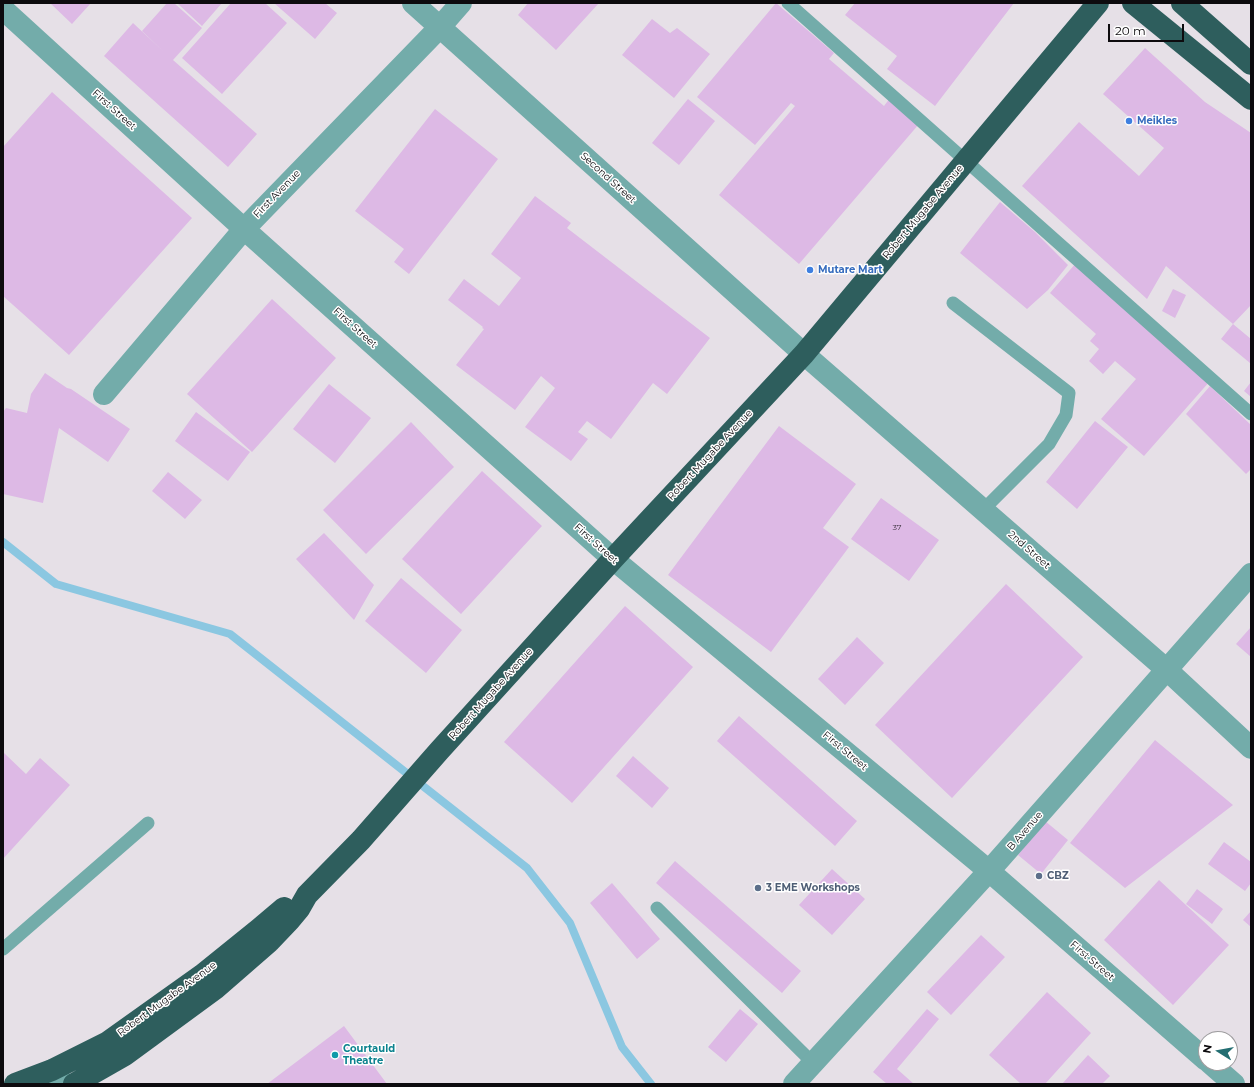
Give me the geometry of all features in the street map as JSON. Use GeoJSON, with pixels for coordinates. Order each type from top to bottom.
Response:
{"type":"FeatureCollection","features":[{"type":"Feature","properties":{"kind":"highway","name":"Robert Mugabe Avenue"},"geometry":{"type":"LineString","coordinates":[[74,1084],[125,1055],[215,988],[268,942],[284,926],[299,909],[307,895],[361,840],[439,751],[613,559],[804,354],[1098,3]]}},
{"type":"Feature","properties":{"kind":"highway"},"geometry":{"type":"LineString","coordinates":[[1133,3],[1251,99]]}},
{"type":"Feature","properties":{"kind":"highway"},"geometry":{"type":"LineString","coordinates":[[1182,3],[1251,64]]}},
{"type":"Feature","properties":{"kind":"highway","name":"Robert Mugabe Avenue"},"geometry":{"type":"LineString","coordinates":[[15,1084],[58,1077],[202,975],[280,910],[307,895]]}},
{"type":"Feature","properties":{"kind":"street","name":"Second Street"},"geometry":{"type":"LineString","coordinates":[[413,3],[804,354]]}},
{"type":"Feature","properties":{"kind":"street","name":"First Avenue"},"geometry":{"type":"LineString","coordinates":[[104,394],[244,229],[440,27],[461,3]]}},
{"type":"Feature","properties":{"kind":"street","name":"First Street"},"geometry":{"type":"LineString","coordinates":[[3,8],[244,229],[613,559],[989,871],[1198,1053]]}},
{"type":"Feature","properties":{"kind":"street","name":"2nd Street"},"geometry":{"type":"LineString","coordinates":[[804,354],[1166,670],[1251,748]]}},
{"type":"Feature","properties":{"kind":"street","name":"B Avenue"},"geometry":{"type":"LineString","coordinates":[[794,1084],[989,871],[1251,574]]}},
{"type":"Feature","properties":{"kind":"street"},"geometry":{"type":"LineString","coordinates":[[1219,1071],[1234,1084]]}},
{"type":"Feature","properties":{"kind":"lane"},"geometry":{"type":"LineString","coordinates":[[788,3],[1251,414]]}},
{"type":"Feature","properties":{"kind":"lane"},"geometry":{"type":"LineString","coordinates":[[953,303],[1069,393],[1066,415],[1049,444],[983,510]]}},
{"type":"Feature","properties":{"kind":"lane"},"geometry":{"type":"LineString","coordinates":[[3,949],[148,824]]}},
{"type":"Feature","properties":{"kind":"lane"},"geometry":{"type":"LineString","coordinates":[[657,908],[813,1063]]}},
{"type":"Feature","properties":{"kind":"building"},"geometry":{"type":"Polygon","coordinates":[[[50,3],[91,3],[72,24],[50,3]]]}},
{"type":"Feature","properties":{"kind":"building"},"geometry":{"type":"Polygon","coordinates":[[[167,3],[174,3],[202,28],[173,60],[257,134],[228,167],[104,56],[133,23],[164,52],[142,31],[167,3]]]}},
{"type":"Feature","properties":{"kind":"building"},"geometry":{"type":"Polygon","coordinates":[[[177,3],[222,3],[202,26],[177,3]]]}},
{"type":"Feature","properties":{"kind":"building"},"geometry":{"type":"Polygon","coordinates":[[[231,3],[265,3],[287,23],[222,94],[182,58],[231,3]]]}},
{"type":"Feature","properties":{"kind":"building"},"geometry":{"type":"Polygon","coordinates":[[[274,3],[325,3],[337,13],[315,39],[274,3]]]}},
{"type":"Feature","properties":{"kind":"building"},"geometry":{"type":"Polygon","coordinates":[[[528,3],[599,3],[556,50],[518,15],[528,3]]]}},
{"type":"Feature","properties":{"kind":"building"},"geometry":{"type":"Polygon","coordinates":[[[776,3],[834,53],[829,59],[884,106],[890,98],[919,124],[799,264],[719,195],[795,106],[791,103],[755,145],[697,97],[776,3]]]}},
{"type":"Feature","properties":{"kind":"building"},"geometry":{"type":"Polygon","coordinates":[[[855,3],[1014,3],[935,106],[887,69],[897,56],[845,15],[855,3]]]}},
{"type":"Feature","properties":{"kind":"building"},"geometry":{"type":"Polygon","coordinates":[[[652,19],[670,33],[677,28],[710,54],[674,98],[622,55],[652,19]]]}},
{"type":"Feature","properties":{"kind":"building"},"geometry":{"type":"Polygon","coordinates":[[[1145,48],[1205,102],[1251,133],[1251,305],[1233,324],[1166,266],[1147,299],[1022,186],[1079,122],[1139,176],[1164,148],[1103,94],[1145,48]]]}},
{"type":"Feature","properties":{"kind":"building"},"geometry":{"type":"Polygon","coordinates":[[[52,92],[192,218],[69,355],[3,296],[3,147],[52,92]]]}},
{"type":"Feature","properties":{"kind":"building"},"geometry":{"type":"Polygon","coordinates":[[[688,99],[715,121],[679,165],[652,143],[688,99]]]}},
{"type":"Feature","properties":{"kind":"building"},"geometry":{"type":"Polygon","coordinates":[[[435,109],[498,159],[409,274],[394,262],[404,249],[355,211],[435,109]]]}},
{"type":"Feature","properties":{"kind":"building"},"geometry":{"type":"Polygon","coordinates":[[[535,196],[571,223],[567,228],[710,338],[667,394],[653,383],[611,439],[587,421],[578,432],[588,439],[571,461],[525,427],[555,388],[541,376],[515,410],[456,365],[484,329],[448,300],[464,279],[499,306],[521,278],[491,254],[535,196]]]}},
{"type":"Feature","properties":{"kind":"building"},"geometry":{"type":"Polygon","coordinates":[[[1000,202],[1035,232],[1068,265],[1048,290],[1027,309],[960,253],[1000,202]]]}},
{"type":"Feature","properties":{"kind":"building"},"geometry":{"type":"Polygon","coordinates":[[[1076,263],[1210,381],[1144,456],[1101,419],[1136,379],[1115,361],[1103,374],[1089,361],[1099,349],[1090,341],[1096,334],[1050,293],[1076,263]]]}},
{"type":"Feature","properties":{"kind":"building"},"geometry":{"type":"Polygon","coordinates":[[[1173,289],[1186,295],[1175,318],[1162,311],[1173,289]]]}},
{"type":"Feature","properties":{"kind":"building"},"geometry":{"type":"Polygon","coordinates":[[[272,299],[336,358],[252,452],[187,394],[272,299]]]}},
{"type":"Feature","properties":{"kind":"building"},"geometry":{"type":"Polygon","coordinates":[[[1233,324],[1251,339],[1250,363],[1221,339],[1233,324]]]}},
{"type":"Feature","properties":{"kind":"building"},"geometry":{"type":"Polygon","coordinates":[[[45,373],[130,429],[108,462],[59,428],[43,503],[3,494],[3,412],[6,408],[27,413],[31,394],[45,373]]]}},
{"type":"Feature","properties":{"kind":"building"},"geometry":{"type":"Polygon","coordinates":[[[1251,382],[1251,397],[1244,391],[1251,382]]]}},
{"type":"Feature","properties":{"kind":"building"},"geometry":{"type":"Polygon","coordinates":[[[329,384],[371,418],[335,463],[293,429],[329,384]]]}},
{"type":"Feature","properties":{"kind":"building"},"geometry":{"type":"Polygon","coordinates":[[[1210,386],[1251,425],[1251,469],[1246,474],[1186,414],[1210,386]]]}},
{"type":"Feature","properties":{"kind":"building"},"geometry":{"type":"Polygon","coordinates":[[[196,412],[250,452],[228,481],[175,441],[196,412]]]}},
{"type":"Feature","properties":{"kind":"building"},"geometry":{"type":"Polygon","coordinates":[[[1095,421],[1128,447],[1077,509],[1046,482],[1095,421]]]}},
{"type":"Feature","properties":{"kind":"building"},"geometry":{"type":"Polygon","coordinates":[[[411,422],[454,467],[366,554],[323,510],[411,422]]]}},
{"type":"Feature","properties":{"kind":"building"},"geometry":{"type":"Polygon","coordinates":[[[779,426],[856,484],[823,528],[849,547],[771,652],[668,575],[779,426]]]}},
{"type":"Feature","properties":{"kind":"building"},"geometry":{"type":"Polygon","coordinates":[[[482,471],[542,526],[461,614],[402,559],[482,471]]]}},
{"type":"Feature","properties":{"kind":"building"},"geometry":{"type":"Polygon","coordinates":[[[168,472],[202,500],[185,519],[152,491],[168,472]]]}},
{"type":"Feature","properties":{"kind":"building"},"geometry":{"type":"Polygon","coordinates":[[[881,498],[939,540],[909,581],[851,539],[881,498]]]}},
{"type":"Feature","properties":{"kind":"building"},"geometry":{"type":"Polygon","coordinates":[[[324,533],[374,585],[354,620],[296,559],[324,533]]]}},
{"type":"Feature","properties":{"kind":"building"},"geometry":{"type":"Polygon","coordinates":[[[401,578],[462,630],[426,673],[365,621],[401,578]]]}},
{"type":"Feature","properties":{"kind":"building"},"geometry":{"type":"Polygon","coordinates":[[[1006,584],[1083,657],[952,798],[875,725],[1006,584]]]}},
{"type":"Feature","properties":{"kind":"building"},"geometry":{"type":"Polygon","coordinates":[[[625,606],[693,667],[572,803],[504,742],[625,606]]]}},
{"type":"Feature","properties":{"kind":"building"},"geometry":{"type":"Polygon","coordinates":[[[1251,627],[1251,657],[1236,644],[1251,627]]]}},
{"type":"Feature","properties":{"kind":"building"},"geometry":{"type":"Polygon","coordinates":[[[857,637],[884,663],[845,705],[818,679],[857,637]]]}},
{"type":"Feature","properties":{"kind":"building"},"geometry":{"type":"Polygon","coordinates":[[[739,716],[857,821],[835,846],[717,741],[739,716]]]}},
{"type":"Feature","properties":{"kind":"building"},"geometry":{"type":"Polygon","coordinates":[[[1155,740],[1233,805],[1125,888],[1070,843],[1155,740]]]}},
{"type":"Feature","properties":{"kind":"building"},"geometry":{"type":"Polygon","coordinates":[[[3,752],[26,774],[40,758],[70,785],[3,859],[3,752]]]}},
{"type":"Feature","properties":{"kind":"building"},"geometry":{"type":"Polygon","coordinates":[[[633,756],[669,788],[652,808],[616,776],[633,756]]]}},
{"type":"Feature","properties":{"kind":"building"},"geometry":{"type":"Polygon","coordinates":[[[1045,821],[1068,840],[1041,874],[1018,855],[1045,821]]]}},
{"type":"Feature","properties":{"kind":"building"},"geometry":{"type":"Polygon","coordinates":[[[1224,842],[1251,862],[1251,883],[1245,891],[1208,864],[1224,842]]]}},
{"type":"Feature","properties":{"kind":"building"},"geometry":{"type":"Polygon","coordinates":[[[675,861],[801,971],[782,993],[656,883],[675,861]]]}},
{"type":"Feature","properties":{"kind":"building"},"geometry":{"type":"Polygon","coordinates":[[[832,869],[865,899],[832,935],[799,905],[832,869]]]}},
{"type":"Feature","properties":{"kind":"building"},"geometry":{"type":"Polygon","coordinates":[[[1159,880],[1229,945],[1173,1005],[1104,940],[1159,880]]]}},
{"type":"Feature","properties":{"kind":"building"},"geometry":{"type":"Polygon","coordinates":[[[612,883],[660,939],[637,959],[590,903],[612,883]]]}},
{"type":"Feature","properties":{"kind":"building"},"geometry":{"type":"Polygon","coordinates":[[[1197,889],[1223,909],[1212,924],[1186,904],[1197,889]]]}},
{"type":"Feature","properties":{"kind":"building"},"geometry":{"type":"Polygon","coordinates":[[[1251,911],[1251,927],[1243,920],[1251,911]]]}},
{"type":"Feature","properties":{"kind":"building"},"geometry":{"type":"Polygon","coordinates":[[[981,935],[1005,957],[951,1015],[927,992],[981,935]]]}},
{"type":"Feature","properties":{"kind":"building"},"geometry":{"type":"Polygon","coordinates":[[[1047,992],[1091,1033],[1045,1084],[1021,1084],[989,1055],[1047,992]]]}},
{"type":"Feature","properties":{"kind":"building"},"geometry":{"type":"Polygon","coordinates":[[[740,1009],[758,1024],[726,1062],[708,1047],[740,1009]]]}},
{"type":"Feature","properties":{"kind":"building"},"geometry":{"type":"Polygon","coordinates":[[[927,1009],[939,1019],[897,1069],[914,1084],[887,1084],[873,1072],[927,1009]]]}},
{"type":"Feature","properties":{"kind":"building","name":"Courtauld Theatre"},"geometry":{"type":"Polygon","coordinates":[[[344,1026],[387,1084],[267,1084],[344,1026]]]}},
{"type":"Feature","properties":{"kind":"building"},"geometry":{"type":"Polygon","coordinates":[[[1088,1055],[1110,1076],[1102,1084],[1062,1084],[1088,1055]]]}},
{"type":"Feature","properties":{"kind":"waterway"},"geometry":{"type":"LineString","coordinates":[[3,542],[56,584],[230,634],[527,868],[570,923],[622,1047],[651,1084]]}},
{"type":"Feature","properties":{"kind":"place","name":"Meikles"},"geometry":{"type":"Point","coordinates":[1129,121]}},
{"type":"Feature","properties":{"kind":"place","name":"Mutare Mart"},"geometry":{"type":"Point","coordinates":[810,270]}},
{"type":"Feature","properties":{"kind":"place","name":"CBZ"},"geometry":{"type":"Point","coordinates":[1039,876]}},
{"type":"Feature","properties":{"kind":"place","name":"3 EME Workshops"},"geometry":{"type":"Point","coordinates":[758,888]}},
{"type":"Feature","properties":{"kind":"place","name":"Courtauld Theatre"},"geometry":{"type":"Point","coordinates":[335,1055]}}]}
